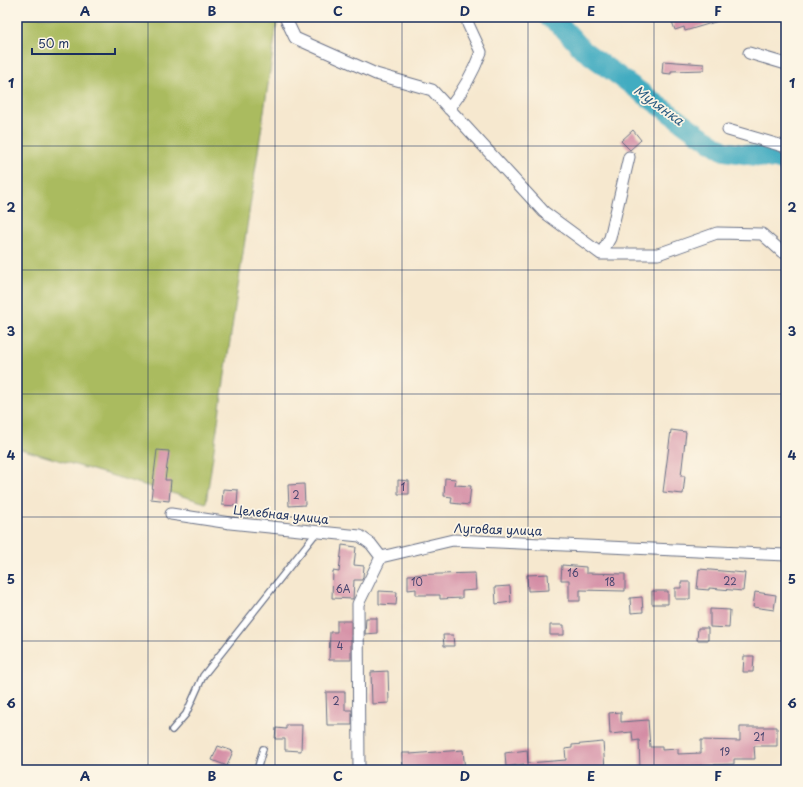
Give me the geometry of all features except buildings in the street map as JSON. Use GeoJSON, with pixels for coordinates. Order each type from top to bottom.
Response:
{"type":"FeatureCollection","features":[{"type":"Feature","properties":{"kind":"street"},"geometry":{"type":"LineString","coordinates":[[285,17],[295,38],[376,74],[432,90],[544,212],[601,254],[658,254],[717,233],[762,234],[782,252],[786,252]]}},
{"type":"Feature","properties":{"kind":"street"},"geometry":{"type":"LineString","coordinates":[[449,109],[461,94],[475,69],[481,52],[468,24]]}},
{"type":"Feature","properties":{"kind":"street"},"geometry":{"type":"LineString","coordinates":[[750,53],[786,64]]}},
{"type":"Feature","properties":{"kind":"street"},"geometry":{"type":"LineString","coordinates":[[728,130],[786,147]]}},
{"type":"Feature","properties":{"kind":"street"},"geometry":{"type":"LineString","coordinates":[[601,254],[610,238],[629,157]]}},
{"type":"Feature","properties":{"kind":"street","name":"Целебная улица"},"geometry":{"type":"LineString","coordinates":[[171,514],[230,523],[360,536],[371,544],[381,557]]}},
{"type":"Feature","properties":{"kind":"street","name":"Луговая улица"},"geometry":{"type":"LineString","coordinates":[[381,557],[453,540],[786,555]]}},
{"type":"Feature","properties":{"kind":"street"},"geometry":{"type":"LineString","coordinates":[[359,770],[358,604],[381,557]]}},
{"type":"Feature","properties":{"kind":"lane"},"geometry":{"type":"LineString","coordinates":[[172,730],[186,714],[203,676],[317,532]]}},
{"type":"Feature","properties":{"kind":"lane"},"geometry":{"type":"LineString","coordinates":[[257,770],[263,749]]}},
{"type":"Feature","properties":{"kind":"green space"},"geometry":{"type":"Polygon","coordinates":[[[17,17],[278,17],[206,503],[17,448],[17,17]]]}},
{"type":"Feature","properties":{"kind":"waterway","name":"Мулянка"},"geometry":{"type":"LineString","coordinates":[[548,17],[563,28],[583,50],[724,151],[780,160],[786,163]]}}]}
